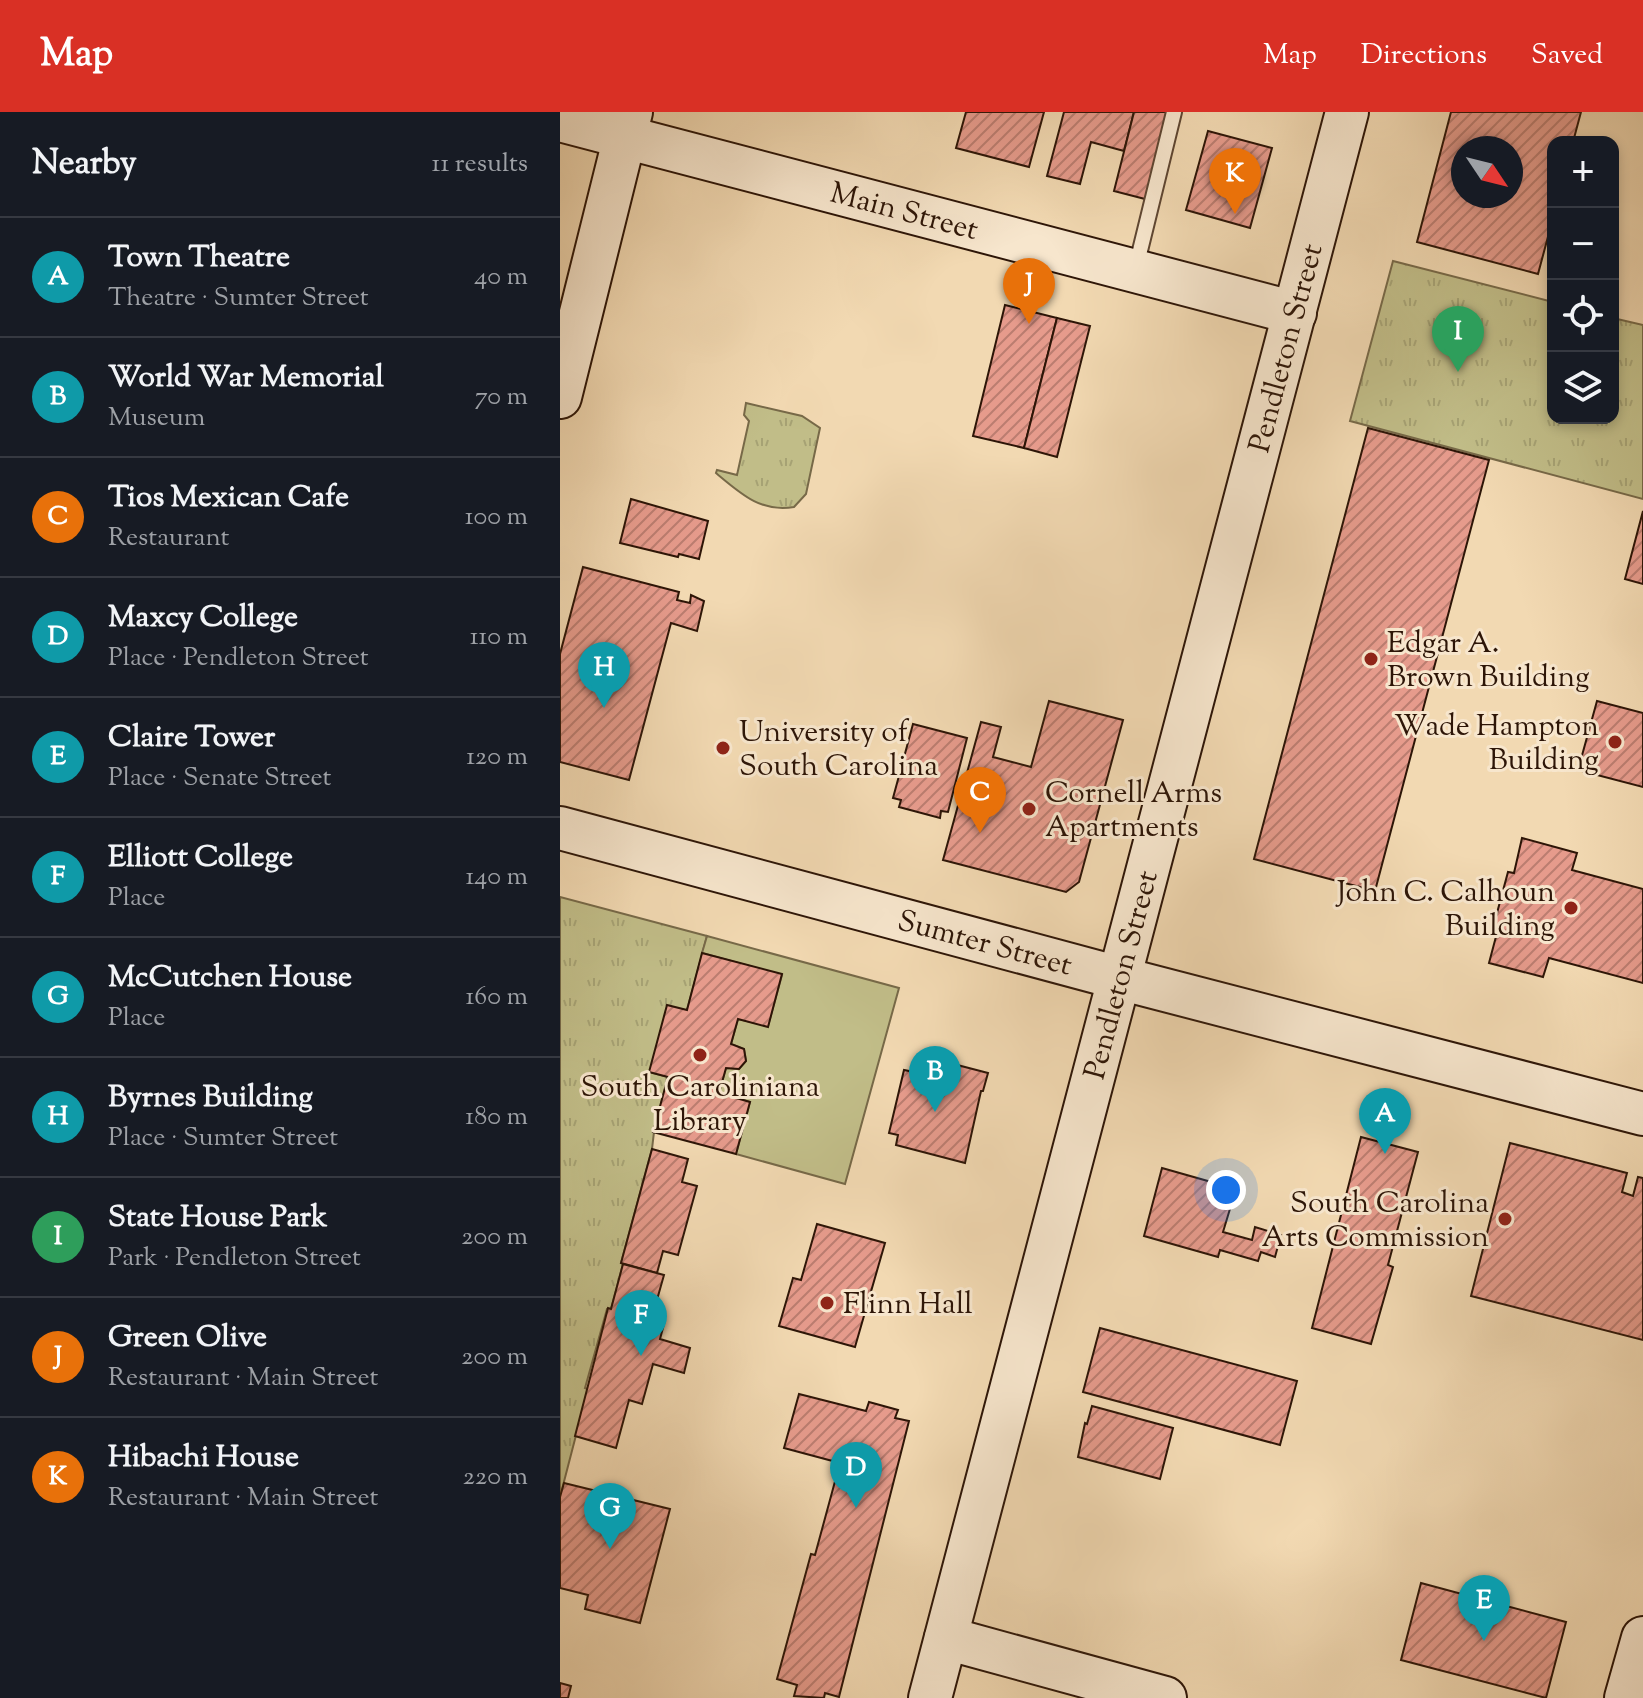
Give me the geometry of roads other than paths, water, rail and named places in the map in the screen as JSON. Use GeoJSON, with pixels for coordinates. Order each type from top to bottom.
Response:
{"type":"FeatureCollection","features":[{"type":"Feature","properties":{"kind":"street","name":"Pendleton Street"},"geometry":{"type":"LineString","coordinates":[[930,1698],[1347,112]]}},
{"type":"Feature","properties":{"kind":"street","name":"Main Street"},"geometry":{"type":"LineString","coordinates":[[560,120],[628,124],[1135,271],[1295,313]]}},
{"type":"Feature","properties":{"kind":"street"},"geometry":{"type":"LineString","coordinates":[[560,397],[628,124]]}},
{"type":"Feature","properties":{"kind":"street","name":"Sumter Street"},"geometry":{"type":"LineString","coordinates":[[560,828],[1643,1114]]}},
{"type":"Feature","properties":{"kind":"street"},"geometry":{"type":"LineString","coordinates":[[946,1638],[1165,1698]]}},
{"type":"Feature","properties":{"kind":"street"},"geometry":{"type":"LineString","coordinates":[[1626,1698],[1643,1638]]}},
{"type":"Feature","properties":{"kind":"lane"},"geometry":{"type":"LineString","coordinates":[[1135,271],[1174,112]]}},
{"type":"Feature","properties":{"kind":"place","name":"Hibachi House"},"geometry":{"type":"Point","coordinates":[1235,214]}},
{"type":"Feature","properties":{"kind":"place","name":"Green Olive"},"geometry":{"type":"Point","coordinates":[1029,324]}},
{"type":"Feature","properties":{"kind":"place","name":"State House Park"},"geometry":{"type":"Point","coordinates":[1458,372]}},
{"type":"Feature","properties":{"kind":"place","name":"Edgar A. Brown Building"},"geometry":{"type":"Point","coordinates":[1371,659]}},
{"type":"Feature","properties":{"kind":"place","name":"Byrnes Building"},"geometry":{"type":"Point","coordinates":[604,708]}},
{"type":"Feature","properties":{"kind":"place","name":"Wade Hampton Building"},"geometry":{"type":"Point","coordinates":[1615,742]}},
{"type":"Feature","properties":{"kind":"place","name":"University of South Carolina"},"geometry":{"type":"Point","coordinates":[723,748]}},
{"type":"Feature","properties":{"kind":"place","name":"Cornell Arms Apartments"},"geometry":{"type":"Point","coordinates":[1029,809]}},
{"type":"Feature","properties":{"kind":"place","name":"Tios Mexican Cafe"},"geometry":{"type":"Point","coordinates":[980,833]}},
{"type":"Feature","properties":{"kind":"place","name":"John C. Calhoun Building"},"geometry":{"type":"Point","coordinates":[1571,908]}},
{"type":"Feature","properties":{"kind":"place","name":"South Caroliniana Library"},"geometry":{"type":"Point","coordinates":[700,1055]}},
{"type":"Feature","properties":{"kind":"place","name":"World War Memorial"},"geometry":{"type":"Point","coordinates":[935,1112]}},
{"type":"Feature","properties":{"kind":"place","name":"Town Theatre"},"geometry":{"type":"Point","coordinates":[1385,1154]}},
{"type":"Feature","properties":{"kind":"place","name":"South Carolina Arts Commission"},"geometry":{"type":"Point","coordinates":[1505,1219]}},
{"type":"Feature","properties":{"kind":"place","name":"Flinn Hall"},"geometry":{"type":"Point","coordinates":[827,1303]}},
{"type":"Feature","properties":{"kind":"place","name":"Elliott College"},"geometry":{"type":"Point","coordinates":[641,1356]}},
{"type":"Feature","properties":{"kind":"place","name":"Maxcy College"},"geometry":{"type":"Point","coordinates":[856,1508]}},
{"type":"Feature","properties":{"kind":"place","name":"McCutchen House"},"geometry":{"type":"Point","coordinates":[610,1549]}},
{"type":"Feature","properties":{"kind":"place","name":"Claire Tower"},"geometry":{"type":"Point","coordinates":[1484,1641]}}]}
